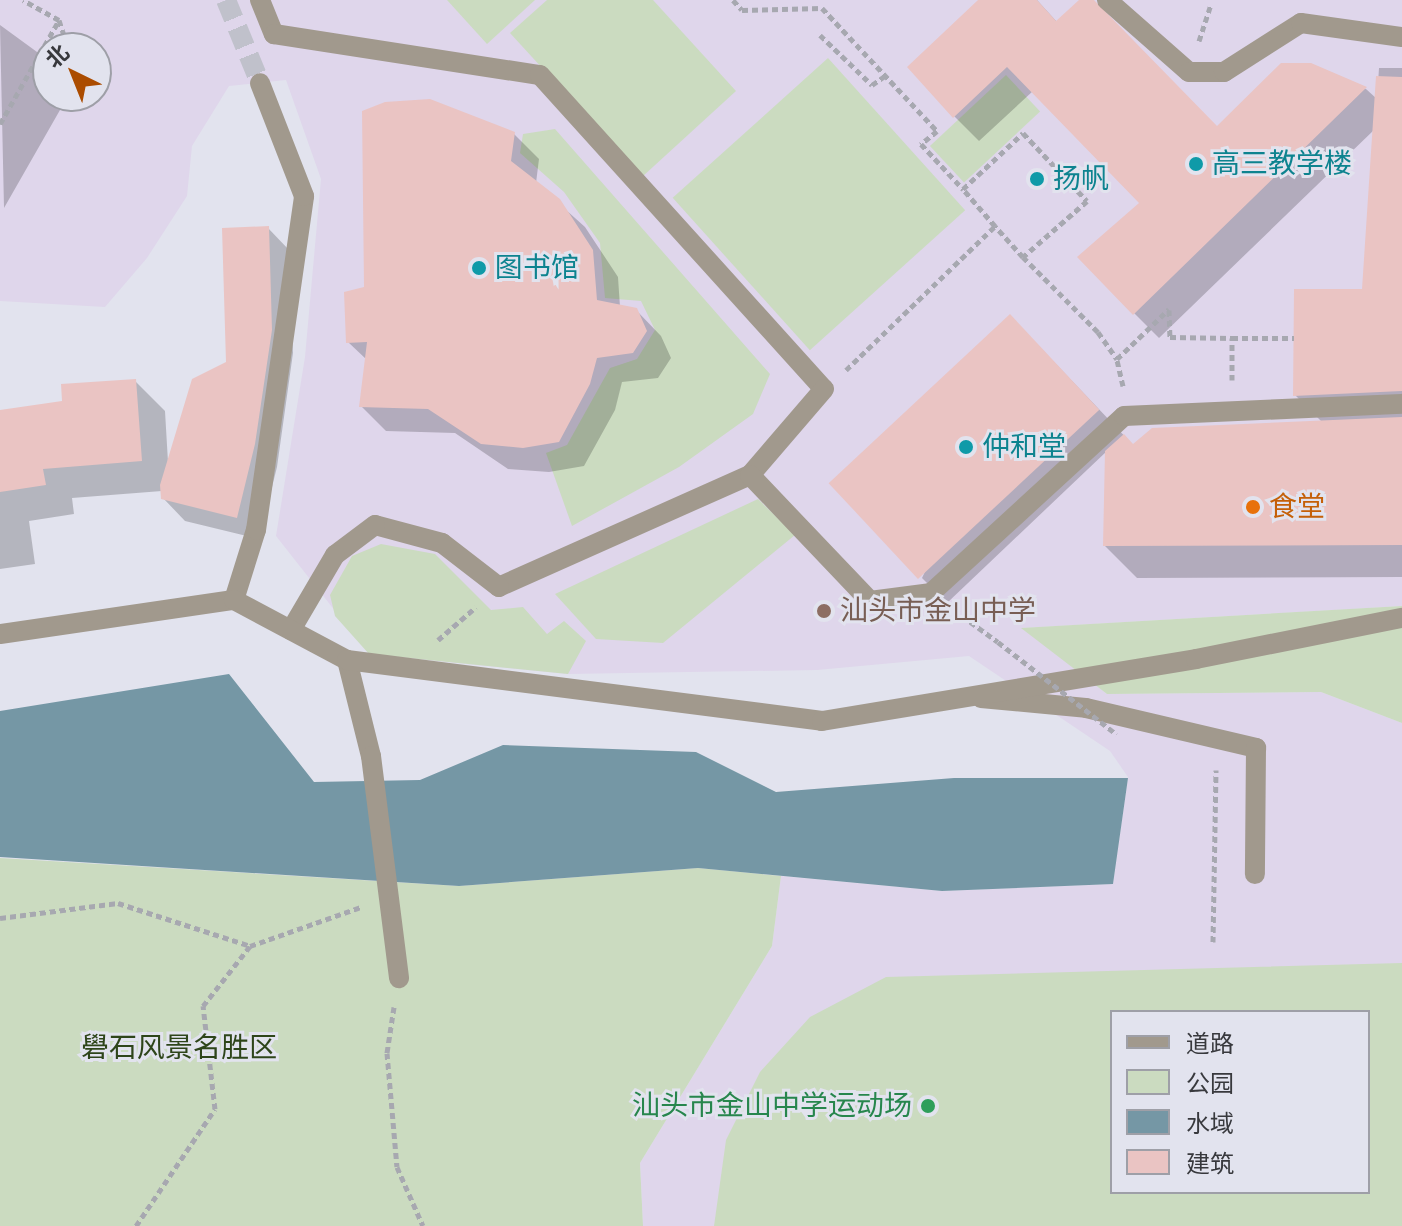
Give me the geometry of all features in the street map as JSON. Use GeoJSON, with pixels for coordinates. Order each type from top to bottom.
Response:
{"type":"FeatureCollection","features":[{"type":"Feature","properties":{"kind":"street"},"geometry":{"type":"LineString","coordinates":[[260,0],[274,34],[540,75],[824,389],[750,475],[499,587],[442,543],[375,525],[335,555],[291,630]]}},
{"type":"Feature","properties":{"kind":"street"},"geometry":{"type":"LineString","coordinates":[[1107,0],[1189,72],[1224,72],[1301,23],[1402,37]]}},
{"type":"Feature","properties":{"kind":"street"},"geometry":{"type":"LineString","coordinates":[[234,600],[256,530],[304,196],[260,83]]}},
{"type":"Feature","properties":{"kind":"street"},"geometry":{"type":"LineString","coordinates":[[750,475],[870,601],[931,593],[1124,416],[1402,404]]}},
{"type":"Feature","properties":{"kind":"street"},"geometry":{"type":"LineString","coordinates":[[0,634],[234,600],[347,660],[822,721],[977,697],[1402,618]]}},
{"type":"Feature","properties":{"kind":"street"},"geometry":{"type":"LineString","coordinates":[[347,660],[371,756],[399,978]]}},
{"type":"Feature","properties":{"kind":"street"},"geometry":{"type":"LineString","coordinates":[[977,697],[1086,708],[1256,748],[1255,874]]}},
{"type":"Feature","properties":{"kind":"path"},"geometry":{"type":"LineString","coordinates":[[23,0],[59,20],[63,32]]}},
{"type":"Feature","properties":{"kind":"path"},"geometry":{"type":"LineString","coordinates":[[733,0],[742,10],[822,8],[937,131],[921,144],[1023,257],[1098,332],[1117,359],[1124,416]]}},
{"type":"Feature","properties":{"kind":"path"},"geometry":{"type":"LineString","coordinates":[[0,124],[59,20]]}},
{"type":"Feature","properties":{"kind":"path"},"geometry":{"type":"LineString","coordinates":[[820,35],[872,85],[885,76]]}},
{"type":"Feature","properties":{"kind":"path"},"geometry":{"type":"LineString","coordinates":[[963,189],[1023,133],[1087,201],[1023,257]]}},
{"type":"Feature","properties":{"kind":"path"},"geometry":{"type":"LineString","coordinates":[[824,389],[995,226]]}},
{"type":"Feature","properties":{"kind":"path"},"geometry":{"type":"LineString","coordinates":[[1117,359],[1169,309],[1170,337],[1294,338]]}},
{"type":"Feature","properties":{"kind":"path"},"geometry":{"type":"LineString","coordinates":[[1232,338],[1232,411]]}},
{"type":"Feature","properties":{"kind":"path"},"geometry":{"type":"LineString","coordinates":[[408,667],[499,587]]}},
{"type":"Feature","properties":{"kind":"path"},"geometry":{"type":"LineString","coordinates":[[931,593],[1116,734],[1130,737]]}},
{"type":"Feature","properties":{"kind":"path"},"geometry":{"type":"LineString","coordinates":[[1213,942],[1216,761]]}},
{"type":"Feature","properties":{"kind":"path"},"geometry":{"type":"LineString","coordinates":[[136,1226],[157,1203],[215,1109],[203,1006],[250,946],[331,914],[391,900]]}},
{"type":"Feature","properties":{"kind":"path"},"geometry":{"type":"LineString","coordinates":[[0,918],[118,903],[250,946]]}},
{"type":"Feature","properties":{"kind":"path"},"geometry":{"type":"LineString","coordinates":[[399,978],[387,1053],[397,1167],[423,1226]]}},
{"type":"Feature","properties":{"kind":"shaded area","name":"汕头市金山中学"},"geometry":{"type":"Polygon","coordinates":[[[0,0],[1402,0],[1402,606],[1023,628],[1107,694],[1321,692],[1402,723],[1402,1226],[643,1226],[640,1163],[772,946],[781,876],[942,891],[1113,884],[1128,777],[1110,751],[969,656],[817,670],[568,674],[369,654],[276,536],[305,357],[321,179],[286,80],[229,86],[192,146],[187,196],[147,258],[105,307],[0,301],[0,0]]]}},
{"type":"Feature","properties":{"kind":"green space"},"geometry":{"type":"Polygon","coordinates":[[[447,0],[535,0],[487,44],[447,0]]]}},
{"type":"Feature","properties":{"kind":"green space"},"geometry":{"type":"Polygon","coordinates":[[[547,0],[653,0],[736,91],[642,177],[510,33],[547,0]]]}},
{"type":"Feature","properties":{"kind":"green space"},"geometry":{"type":"Polygon","coordinates":[[[828,58],[965,210],[810,350],[673,198],[828,58]]]}},
{"type":"Feature","properties":{"kind":"green space"},"geometry":{"type":"Polygon","coordinates":[[[1006,75],[1040,112],[964,182],[930,146],[1006,75]]]}},
{"type":"Feature","properties":{"kind":"green space"},"geometry":{"type":"Polygon","coordinates":[[[555,129],[770,374],[753,414],[679,467],[572,526],[546,453],[567,445],[610,368],[637,359],[655,330],[641,301],[605,298],[600,243],[564,192],[520,153],[523,134],[555,129]]]}},
{"type":"Feature","properties":{"kind":"green space"},"geometry":{"type":"Polygon","coordinates":[[[758,499],[795,535],[663,643],[596,639],[555,594],[758,499]]]}},
{"type":"Feature","properties":{"kind":"green space"},"geometry":{"type":"Polygon","coordinates":[[[381,544],[435,554],[491,610],[523,607],[547,634],[564,621],[586,641],[568,674],[369,654],[335,616],[330,595],[352,556],[381,544]]]}},
{"type":"Feature","properties":{"kind":"green space"},"geometry":{"type":"Polygon","coordinates":[[[1402,606],[1402,723],[1321,692],[1107,694],[1021,628],[1402,606]]]}},
{"type":"Feature","properties":{"kind":"green space","name":"礐石风景名胜区"},"geometry":{"type":"Polygon","coordinates":[[[0,858],[459,886],[698,868],[781,876],[772,946],[640,1163],[643,1226],[0,1226],[0,858]]]}},
{"type":"Feature","properties":{"kind":"green space","name":"汕头市金山中学运动场"},"geometry":{"type":"Polygon","coordinates":[[[1402,963],[1402,1226],[714,1226],[726,1140],[760,1072],[810,1017],[886,977],[1402,963]]]}},
{"type":"Feature","properties":{"kind":"water"},"geometry":{"type":"Polygon","coordinates":[[[229,674],[314,782],[420,780],[503,745],[696,752],[776,792],[954,778],[1128,778],[1113,884],[942,891],[698,868],[459,886],[0,857],[0,711],[229,674]]]}},
{"type":"Feature","properties":{"kind":"building","name":"高三教学楼"},"geometry":{"type":"Polygon","coordinates":[[[978,0],[1037,0],[1056,21],[1079,0],[1094,0],[1217,126],[1281,63],[1311,63],[1367,87],[1133,315],[1077,257],[1139,203],[1007,67],[953,118],[907,67],[978,0]]]}},
{"type":"Feature","properties":{"kind":"building"},"geometry":{"type":"Polygon","coordinates":[[[1376,76],[1402,77],[1402,391],[1293,396],[1294,289],[1362,289],[1376,76]]]}},
{"type":"Feature","properties":{"kind":"building","name":"图书馆"},"geometry":{"type":"Polygon","coordinates":[[[430,99],[515,132],[511,161],[560,199],[593,250],[597,300],[637,308],[647,331],[633,353],[597,358],[590,384],[559,442],[523,448],[481,444],[428,409],[359,407],[367,342],[346,343],[344,292],[364,287],[362,111],[385,102],[430,99]]]}},
{"type":"Feature","properties":{"kind":"building"},"geometry":{"type":"Polygon","coordinates":[[[269,226],[272,330],[255,444],[237,518],[161,499],[160,485],[192,379],[226,362],[222,228],[269,226]]]}},
{"type":"Feature","properties":{"kind":"building","name":"仲和堂"},"geometry":{"type":"Polygon","coordinates":[[[1010,314],[1099,410],[918,579],[829,483],[1010,314]]]}},
{"type":"Feature","properties":{"kind":"building"},"geometry":{"type":"Polygon","coordinates":[[[136,379],[142,461],[43,469],[46,485],[0,492],[0,410],[62,401],[61,384],[136,379]]]}},
{"type":"Feature","properties":{"kind":"building","name":"食堂"},"geometry":{"type":"Polygon","coordinates":[[[1402,417],[1402,545],[1103,546],[1105,451],[1124,434],[1133,444],[1152,428],[1402,417]]]}},
{"type":"Feature","properties":{"kind":"tunnel"},"geometry":{"type":"LineString","coordinates":[[226,0],[260,83]]}},
{"type":"Feature","properties":{"kind":"place","name":"高三教学楼"},"geometry":{"type":"Point","coordinates":[1196,164]}},
{"type":"Feature","properties":{"kind":"place","name":"扬帆"},"geometry":{"type":"Point","coordinates":[1037,179]}},
{"type":"Feature","properties":{"kind":"place","name":"图书馆"},"geometry":{"type":"Point","coordinates":[479,268]}},
{"type":"Feature","properties":{"kind":"place","name":"仲和堂"},"geometry":{"type":"Point","coordinates":[966,447]}},
{"type":"Feature","properties":{"kind":"place","name":"食堂"},"geometry":{"type":"Point","coordinates":[1253,507]}},
{"type":"Feature","properties":{"kind":"place","name":"汕头市金山中学"},"geometry":{"type":"Point","coordinates":[824,611]}},
{"type":"Feature","properties":{"kind":"place","name":"汕头市金山中学运动场"},"geometry":{"type":"Point","coordinates":[928,1106]}}]}
